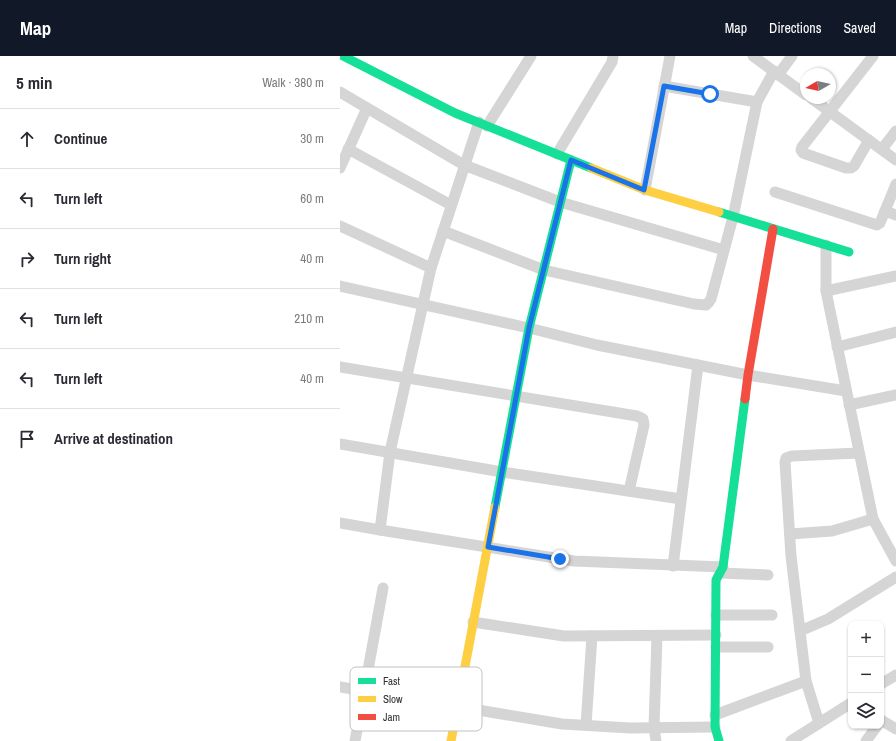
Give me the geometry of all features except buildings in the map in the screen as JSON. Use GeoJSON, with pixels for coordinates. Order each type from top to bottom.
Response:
{"type":"FeatureCollection","features":[{"type":"Feature","properties":{"kind":"street"},"geometry":{"type":"LineString","coordinates":[[343,56],[455,113],[644,190],[849,252]]}},
{"type":"Feature","properties":{"kind":"street"},"geometry":{"type":"LineString","coordinates":[[380,530],[390,452],[430,268],[464,165],[483,124],[531,56]]}},
{"type":"Feature","properties":{"kind":"street"},"geometry":{"type":"LineString","coordinates":[[557,154],[612,62],[614,56]]}},
{"type":"Feature","properties":{"kind":"street"},"geometry":{"type":"LineString","coordinates":[[644,190],[670,56]]}},
{"type":"Feature","properties":{"kind":"street"},"geometry":{"type":"LineString","coordinates":[[752,56],[800,91]]}},
{"type":"Feature","properties":{"kind":"street"},"geometry":{"type":"LineString","coordinates":[[443,231],[544,270],[706,306],[710,299],[733,217],[757,102],[776,73],[792,56]]}},
{"type":"Feature","properties":{"kind":"street"},"geometry":{"type":"LineString","coordinates":[[869,140],[854,166],[851,168],[846,168],[803,153],[801,150],[873,56]]}},
{"type":"Feature","properties":{"kind":"street"},"geometry":{"type":"LineString","coordinates":[[664,86],[757,102]]}},
{"type":"Feature","properties":{"kind":"street"},"geometry":{"type":"LineString","coordinates":[[340,92],[464,165],[560,202],[724,250]]}},
{"type":"Feature","properties":{"kind":"street"},"geometry":{"type":"LineString","coordinates":[[819,104],[896,160]]}},
{"type":"Feature","properties":{"kind":"street"},"geometry":{"type":"LineString","coordinates":[[341,162],[367,108]]}},
{"type":"Feature","properties":{"kind":"street"},"geometry":{"type":"LineString","coordinates":[[882,150],[896,130]]}},
{"type":"Feature","properties":{"kind":"street"},"geometry":{"type":"LineString","coordinates":[[348,149],[451,206]]}},
{"type":"Feature","properties":{"kind":"street"},"geometry":{"type":"LineString","coordinates":[[464,667],[529,328],[571,160]]}},
{"type":"Feature","properties":{"kind":"street"},"geometry":{"type":"LineString","coordinates":[[776,192],[876,225],[880,223],[896,184]]}},
{"type":"Feature","properties":{"kind":"street"},"geometry":{"type":"LineString","coordinates":[[885,211],[896,215]]}},
{"type":"Feature","properties":{"kind":"street"},"geometry":{"type":"LineString","coordinates":[[340,226],[430,268]]}},
{"type":"Feature","properties":{"kind":"street"},"geometry":{"type":"LineString","coordinates":[[719,741],[715,727],[716,580],[722,570],[748,375],[773,229]]}},
{"type":"Feature","properties":{"kind":"street"},"geometry":{"type":"LineString","coordinates":[[826,245],[826,291],[873,519],[896,561]]}},
{"type":"Feature","properties":{"kind":"street"},"geometry":{"type":"LineString","coordinates":[[826,291],[896,276]]}},
{"type":"Feature","properties":{"kind":"street"},"geometry":{"type":"LineString","coordinates":[[340,286],[529,328],[597,345],[748,375],[846,391]]}},
{"type":"Feature","properties":{"kind":"street"},"geometry":{"type":"LineString","coordinates":[[837,347],[896,332]]}},
{"type":"Feature","properties":{"kind":"street"},"geometry":{"type":"LineString","coordinates":[[673,566],[698,365]]}},
{"type":"Feature","properties":{"kind":"street"},"geometry":{"type":"LineString","coordinates":[[340,367],[637,416],[643,419],[644,425],[629,491]]}},
{"type":"Feature","properties":{"kind":"street"},"geometry":{"type":"LineString","coordinates":[[849,405],[896,395]]}},
{"type":"Feature","properties":{"kind":"street"},"geometry":{"type":"LineString","coordinates":[[340,444],[502,472],[682,499]]}},
{"type":"Feature","properties":{"kind":"street"},"geometry":{"type":"LineString","coordinates":[[819,723],[806,681],[791,556],[785,462],[786,458],[792,456],[859,453]]}},
{"type":"Feature","properties":{"kind":"street"},"geometry":{"type":"LineString","coordinates":[[790,534],[832,530],[873,519]]}},
{"type":"Feature","properties":{"kind":"street"},"geometry":{"type":"LineString","coordinates":[[340,523],[574,561],[673,566],[768,575]]}},
{"type":"Feature","properties":{"kind":"street"},"geometry":{"type":"LineString","coordinates":[[800,631],[828,619],[896,577]]}},
{"type":"Feature","properties":{"kind":"street"},"geometry":{"type":"LineString","coordinates":[[368,667],[383,588]]}},
{"type":"Feature","properties":{"kind":"street"},"geometry":{"type":"LineString","coordinates":[[716,615],[772,615]]}},
{"type":"Feature","properties":{"kind":"street"},"geometry":{"type":"LineString","coordinates":[[473,622],[564,636],[716,635]]}},
{"type":"Feature","properties":{"kind":"street"},"geometry":{"type":"LineString","coordinates":[[586,725],[592,636]]}},
{"type":"Feature","properties":{"kind":"street"},"geometry":{"type":"LineString","coordinates":[[656,741],[654,727],[657,636]]}},
{"type":"Feature","properties":{"kind":"street"},"geometry":{"type":"LineString","coordinates":[[716,647],[768,647]]}},
{"type":"Feature","properties":{"kind":"street"},"geometry":{"type":"LineString","coordinates":[[884,682],[896,675]]}},
{"type":"Feature","properties":{"kind":"street"},"geometry":{"type":"LineString","coordinates":[[715,714],[806,681]]}},
{"type":"Feature","properties":{"kind":"street"},"geometry":{"type":"LineString","coordinates":[[340,687],[350,689]]}},
{"type":"Feature","properties":{"kind":"street"},"geometry":{"type":"LineString","coordinates":[[797,740],[819,723],[848,705]]}},
{"type":"Feature","properties":{"kind":"street"},"geometry":{"type":"LineString","coordinates":[[482,710],[562,724],[630,728],[715,727]]}},
{"type":"Feature","properties":{"kind":"street"},"geometry":{"type":"LineString","coordinates":[[884,722],[896,729]]}},
{"type":"Feature","properties":{"kind":"street"},"geometry":{"type":"LineString","coordinates":[[866,741],[874,729]]}},
{"type":"Feature","properties":{"kind":"street"},"geometry":{"type":"LineString","coordinates":[[355,741],[357,731]]}},
{"type":"Feature","properties":{"kind":"street"},"geometry":{"type":"LineString","coordinates":[[451,741],[453,731]]}},
{"type":"Feature","properties":{"kind":"traffic: fast"},"geometry":{"type":"LineString","coordinates":[[343,56],[455,113],[591,168]]}},
{"type":"Feature","properties":{"kind":"traffic: fast"},"geometry":{"type":"LineString","coordinates":[[495,507],[529,328],[571,160]]}},
{"type":"Feature","properties":{"kind":"traffic: fast"},"geometry":{"type":"LineString","coordinates":[[719,212],[849,252]]}},
{"type":"Feature","properties":{"kind":"traffic: fast"},"geometry":{"type":"LineString","coordinates":[[719,741],[715,727],[716,580],[723,567],[745,399]]}},
{"type":"Feature","properties":{"kind":"traffic: slow"},"geometry":{"type":"LineString","coordinates":[[591,168],[645,190],[719,212]]}},
{"type":"Feature","properties":{"kind":"traffic: slow"},"geometry":{"type":"LineString","coordinates":[[465,667],[495,507]]}},
{"type":"Feature","properties":{"kind":"traffic: slow"},"geometry":{"type":"LineString","coordinates":[[451,741],[453,731]]}},
{"type":"Feature","properties":{"kind":"traffic: jam"},"geometry":{"type":"LineString","coordinates":[[745,399],[773,229]]}},
{"type":"Feature","properties":{"kind":"route"},"geometry":{"type":"LineString","coordinates":[[560,559],[488,547],[529,328],[571,160],[644,190],[664,86],[710,94]]}}]}
